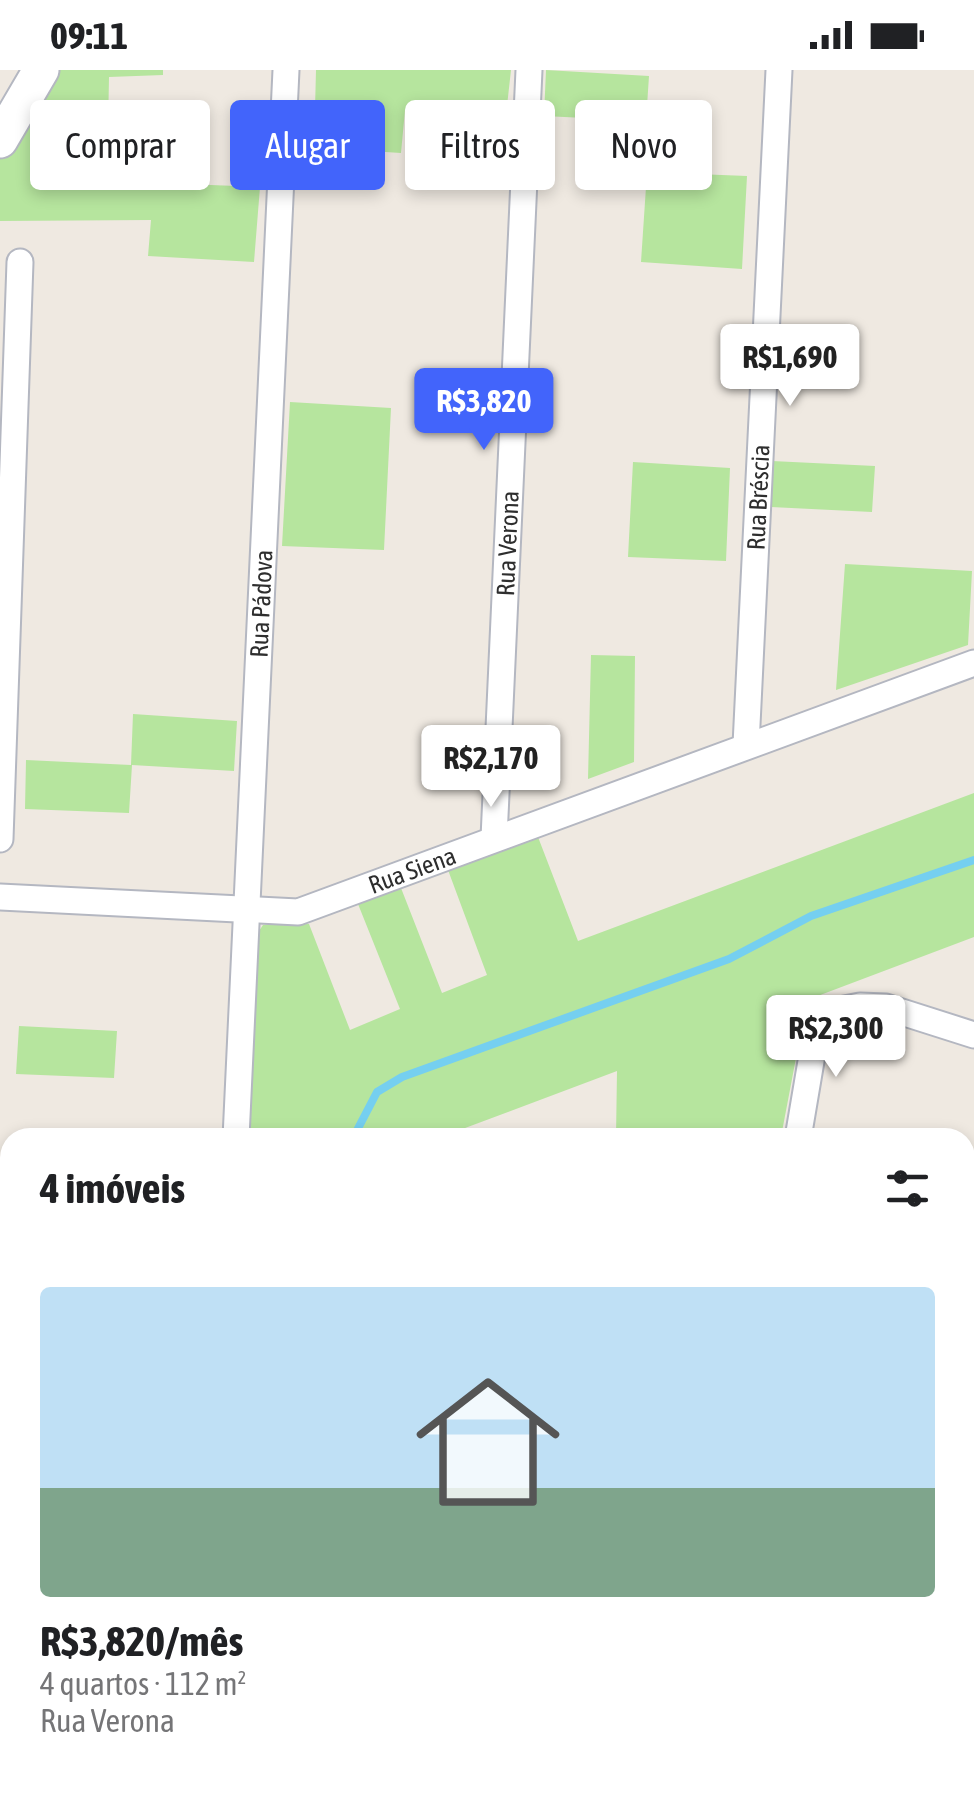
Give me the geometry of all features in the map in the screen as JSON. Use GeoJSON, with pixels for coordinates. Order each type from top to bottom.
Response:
{"type":"FeatureCollection","features":[{"type":"Feature","properties":{"kind":"main road"},"geometry":{"type":"LineString","coordinates":[[0,140],[40,70]]}},
{"type":"Feature","properties":{"kind":"street","name":"Rua Pádova"},"geometry":{"type":"LineString","coordinates":[[236,1128],[286,70]]}},
{"type":"Feature","properties":{"kind":"street","name":"Rua Verona"},"geometry":{"type":"LineString","coordinates":[[494,838],[528,70]]}},
{"type":"Feature","properties":{"kind":"street","name":"Rua Bréscia"},"geometry":{"type":"LineString","coordinates":[[746,745],[779,70]]}},
{"type":"Feature","properties":{"kind":"street"},"geometry":{"type":"LineString","coordinates":[[0,838],[20,262]]}},
{"type":"Feature","properties":{"kind":"street","name":"Rua Siena"},"geometry":{"type":"LineString","coordinates":[[0,897],[298,912],[974,662]]}},
{"type":"Feature","properties":{"kind":"street"},"geometry":{"type":"LineString","coordinates":[[800,1128],[819,1014],[872,1006],[974,1035]]}},
{"type":"Feature","properties":{"kind":"green space"},"geometry":{"type":"Polygon","coordinates":[[[43,70],[163,70],[163,75],[109,77],[109,100],[30,100],[30,190],[210,190],[210,185],[260,190],[254,262],[148,256],[151,220],[0,221],[0,144],[43,70]]]}},
{"type":"Feature","properties":{"kind":"green space"},"geometry":{"type":"Polygon","coordinates":[[[316,70],[511,70],[508,100],[405,100],[401,153],[385,152],[385,100],[315,100],[316,70]]]}},
{"type":"Feature","properties":{"kind":"green space"},"geometry":{"type":"Polygon","coordinates":[[[546,70],[649,76],[647,100],[575,100],[575,118],[555,117],[555,100],[545,100],[546,70]]]}},
{"type":"Feature","properties":{"kind":"green space"},"geometry":{"type":"Polygon","coordinates":[[[712,175],[747,176],[742,269],[641,262],[646,190],[712,190],[712,175]]]}},
{"type":"Feature","properties":{"kind":"green space"},"geometry":{"type":"Polygon","coordinates":[[[290,402],[391,408],[384,550],[282,546],[290,402]]]}},
{"type":"Feature","properties":{"kind":"green space"},"geometry":{"type":"Polygon","coordinates":[[[772,461],[875,466],[872,512],[771,507],[772,461]]]}},
{"type":"Feature","properties":{"kind":"green space"},"geometry":{"type":"Polygon","coordinates":[[[633,462],[730,468],[726,561],[628,557],[633,462]]]}},
{"type":"Feature","properties":{"kind":"green space"},"geometry":{"type":"Polygon","coordinates":[[[845,564],[972,571],[968,645],[836,690],[845,564]]]}},
{"type":"Feature","properties":{"kind":"green space"},"geometry":{"type":"Polygon","coordinates":[[[591,655],[635,656],[634,762],[588,779],[591,655]]]}},
{"type":"Feature","properties":{"kind":"green space"},"geometry":{"type":"Polygon","coordinates":[[[133,714],[237,721],[234,771],[132,765],[129,813],[25,809],[26,760],[131,765],[133,714]]]}},
{"type":"Feature","properties":{"kind":"green space"},"geometry":{"type":"Polygon","coordinates":[[[974,793],[974,937],[807,1000],[783,1128],[616,1128],[617,1071],[465,1128],[247,1128],[257,954],[263,925],[309,924],[350,1030],[400,1009],[358,904],[401,888],[442,993],[487,975],[448,870],[538,837],[578,941],[974,793]]]}},
{"type":"Feature","properties":{"kind":"green space"},"geometry":{"type":"Polygon","coordinates":[[[19,1026],[117,1031],[114,1078],[16,1074],[19,1026]]]}},
{"type":"Feature","properties":{"kind":"waterway"},"geometry":{"type":"LineString","coordinates":[[358,1128],[377,1092],[402,1077],[729,959],[811,916],[974,860]]}}]}
